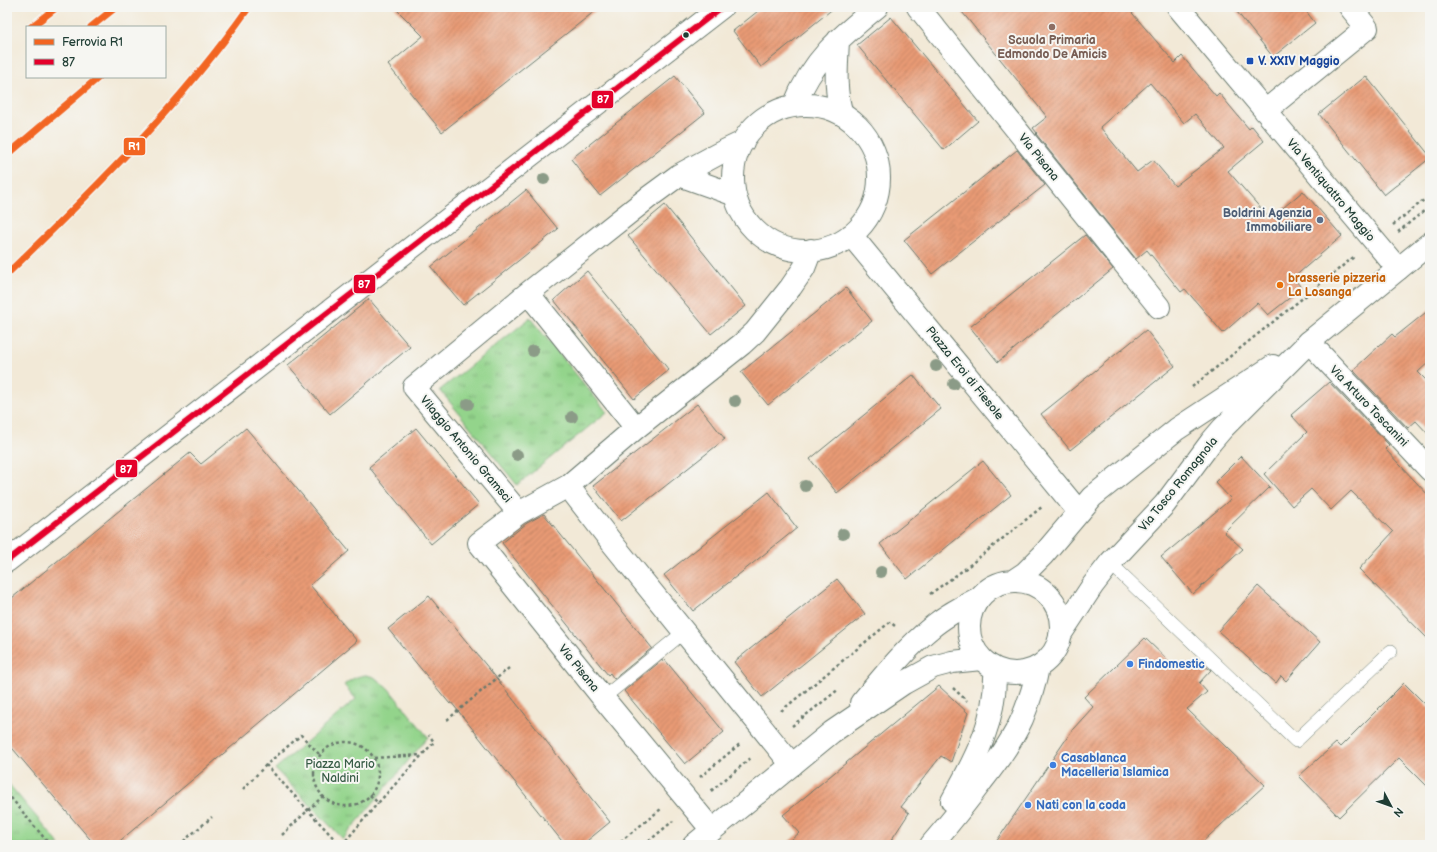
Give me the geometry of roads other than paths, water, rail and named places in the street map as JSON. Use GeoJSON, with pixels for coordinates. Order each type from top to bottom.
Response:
{"type":"FeatureCollection","features":[{"type":"Feature","properties":{"kind":"street"},"geometry":{"type":"LineString","coordinates":[[7,561],[722,7]]}},
{"type":"Feature","properties":{"kind":"street"},"geometry":{"type":"LineString","coordinates":[[794,106],[800,89],[820,59],[838,40],[877,7]]}},
{"type":"Feature","properties":{"kind":"street","name":"Via Pisana"},"geometry":{"type":"LineString","coordinates":[[918,7],[1160,307]]}},
{"type":"Feature","properties":{"kind":"street","name":"Via Ventiquattro Maggio"},"geometry":{"type":"LineString","coordinates":[[1178,7],[1398,269]]}},
{"type":"Feature","properties":{"kind":"street"},"geometry":{"type":"LineString","coordinates":[[1265,111],[1367,28],[1350,7]]}},
{"type":"Feature","properties":{"kind":"street"},"geometry":{"type":"LineString","coordinates":[[838,40],[837,89],[842,114]]}},
{"type":"Feature","properties":{"kind":"street"},"geometry":{"type":"LineString","coordinates":[[794,106],[818,106],[842,114],[857,125],[875,152],[879,174],[873,206],[859,228],[851,235],[834,245],[824,249],[801,250],[778,245],[760,234],[743,214],[735,194],[733,180],[734,166],[740,148],[752,129],[762,120],[781,109],[794,106]]}},
{"type":"Feature","properties":{"kind":"street","name":"Vilaggio Antonio Gramsci"},"geometry":{"type":"LineString","coordinates":[[743,142],[679,175],[644,201],[528,293],[414,387],[519,513],[568,486],[636,428],[742,344],[754,332],[798,278],[811,250]]}},
{"type":"Feature","properties":{"kind":"street"},"geometry":{"type":"LineString","coordinates":[[679,175],[735,194]]}},
{"type":"Feature","properties":{"kind":"street","name":"Piazza Eroi di Fiesole"},"geometry":{"type":"LineString","coordinates":[[851,235],[1078,512]]}},
{"type":"Feature","properties":{"kind":"street","name":"Via Tosco Romagnola"},"geometry":{"type":"LineString","coordinates":[[1060,635],[1084,596],[1110,563],[1165,504],[1206,448],[1223,428],[1309,342],[1430,243]]}},
{"type":"Feature","properties":{"kind":"street"},"geometry":{"type":"LineString","coordinates":[[528,293],[636,428]]}},
{"type":"Feature","properties":{"kind":"street","name":"Via Tosco Romagnola"},"geometry":{"type":"LineString","coordinates":[[1013,581],[1025,573],[1043,555],[1092,497],[1177,429],[1309,342]]}},
{"type":"Feature","properties":{"kind":"street","name":"Via Arturo Toscanini"},"geometry":{"type":"LineString","coordinates":[[1309,342],[1430,470]]}},
{"type":"Feature","properties":{"kind":"street"},"geometry":{"type":"LineString","coordinates":[[568,486],[792,765]]}},
{"type":"Feature","properties":{"kind":"street","name":"Via Pisana"},"geometry":{"type":"LineString","coordinates":[[519,513],[479,542],[603,698],[712,830]]}},
{"type":"Feature","properties":{"kind":"street"},"geometry":{"type":"LineString","coordinates":[[694,845],[842,725],[904,683],[933,667],[952,662],[988,664],[1010,673],[1019,673],[1031,671],[1038,667],[1051,656],[1057,646],[1060,635],[1060,620],[1055,605],[1051,599],[1038,588],[1029,583],[1013,581],[992,587],[979,598],[956,610],[931,628],[893,665],[842,725]]}},
{"type":"Feature","properties":{"kind":"street"},"geometry":{"type":"LineString","coordinates":[[930,845],[976,759],[988,728],[995,692],[988,664],[973,648],[969,631],[971,614],[979,598]]}},
{"type":"Feature","properties":{"kind":"street"},"geometry":{"type":"LineString","coordinates":[[930,845],[952,821],[997,761],[1010,740],[1026,710],[1035,683],[1038,667]]}},
{"type":"Feature","properties":{"kind":"lane"},"geometry":{"type":"LineString","coordinates":[[1110,563],[1296,741],[1391,651]]}},
{"type":"Feature","properties":{"kind":"lane"},"geometry":{"type":"LineString","coordinates":[[603,698],[684,632]]}},
{"type":"Feature","properties":{"kind":"rail line","name":"R1"},"geometry":{"type":"LineString","coordinates":[[32,26],[57,7]]}},
{"type":"Feature","properties":{"kind":"rail line","name":"R1"},"geometry":{"type":"LineString","coordinates":[[92,26],[116,7]]}},
{"type":"Feature","properties":{"kind":"rail line","name":"R1"},"geometry":{"type":"LineString","coordinates":[[7,274],[103,179],[165,113],[249,7]]}},
{"type":"Feature","properties":{"kind":"rail line","name":"R1"},"geometry":{"type":"LineString","coordinates":[[13,150],[98,78]]}},
{"type":"Feature","properties":{"kind":"place","name":"Scuola Primaria Edmondo De Amicis"},"geometry":{"type":"Point","coordinates":[1052,27]}},
{"type":"Feature","properties":{"kind":"place","name":"V. XXIV Maggio"},"geometry":{"type":"Point","coordinates":[1250,61]}},
{"type":"Feature","properties":{"kind":"place","name":"Boldrini Agenzia Immobiliare"},"geometry":{"type":"Point","coordinates":[1320,220]}},
{"type":"Feature","properties":{"kind":"place","name":"brasserie pizzeria La Losanga"},"geometry":{"type":"Point","coordinates":[1280,285]}},
{"type":"Feature","properties":{"kind":"place","name":"Findomestic"},"geometry":{"type":"Point","coordinates":[1130,664]}},
{"type":"Feature","properties":{"kind":"place","name":"Casablanca Macelleria Islamica"},"geometry":{"type":"Point","coordinates":[1053,765]}},
{"type":"Feature","properties":{"kind":"place","name":"Nati con la coda"},"geometry":{"type":"Point","coordinates":[1028,805]}},
{"type":"Feature","properties":{"kind":"park label","name":"Piazza Mario Naldini"},"geometry":{"type":"Point","coordinates":[340,771]}}]}
